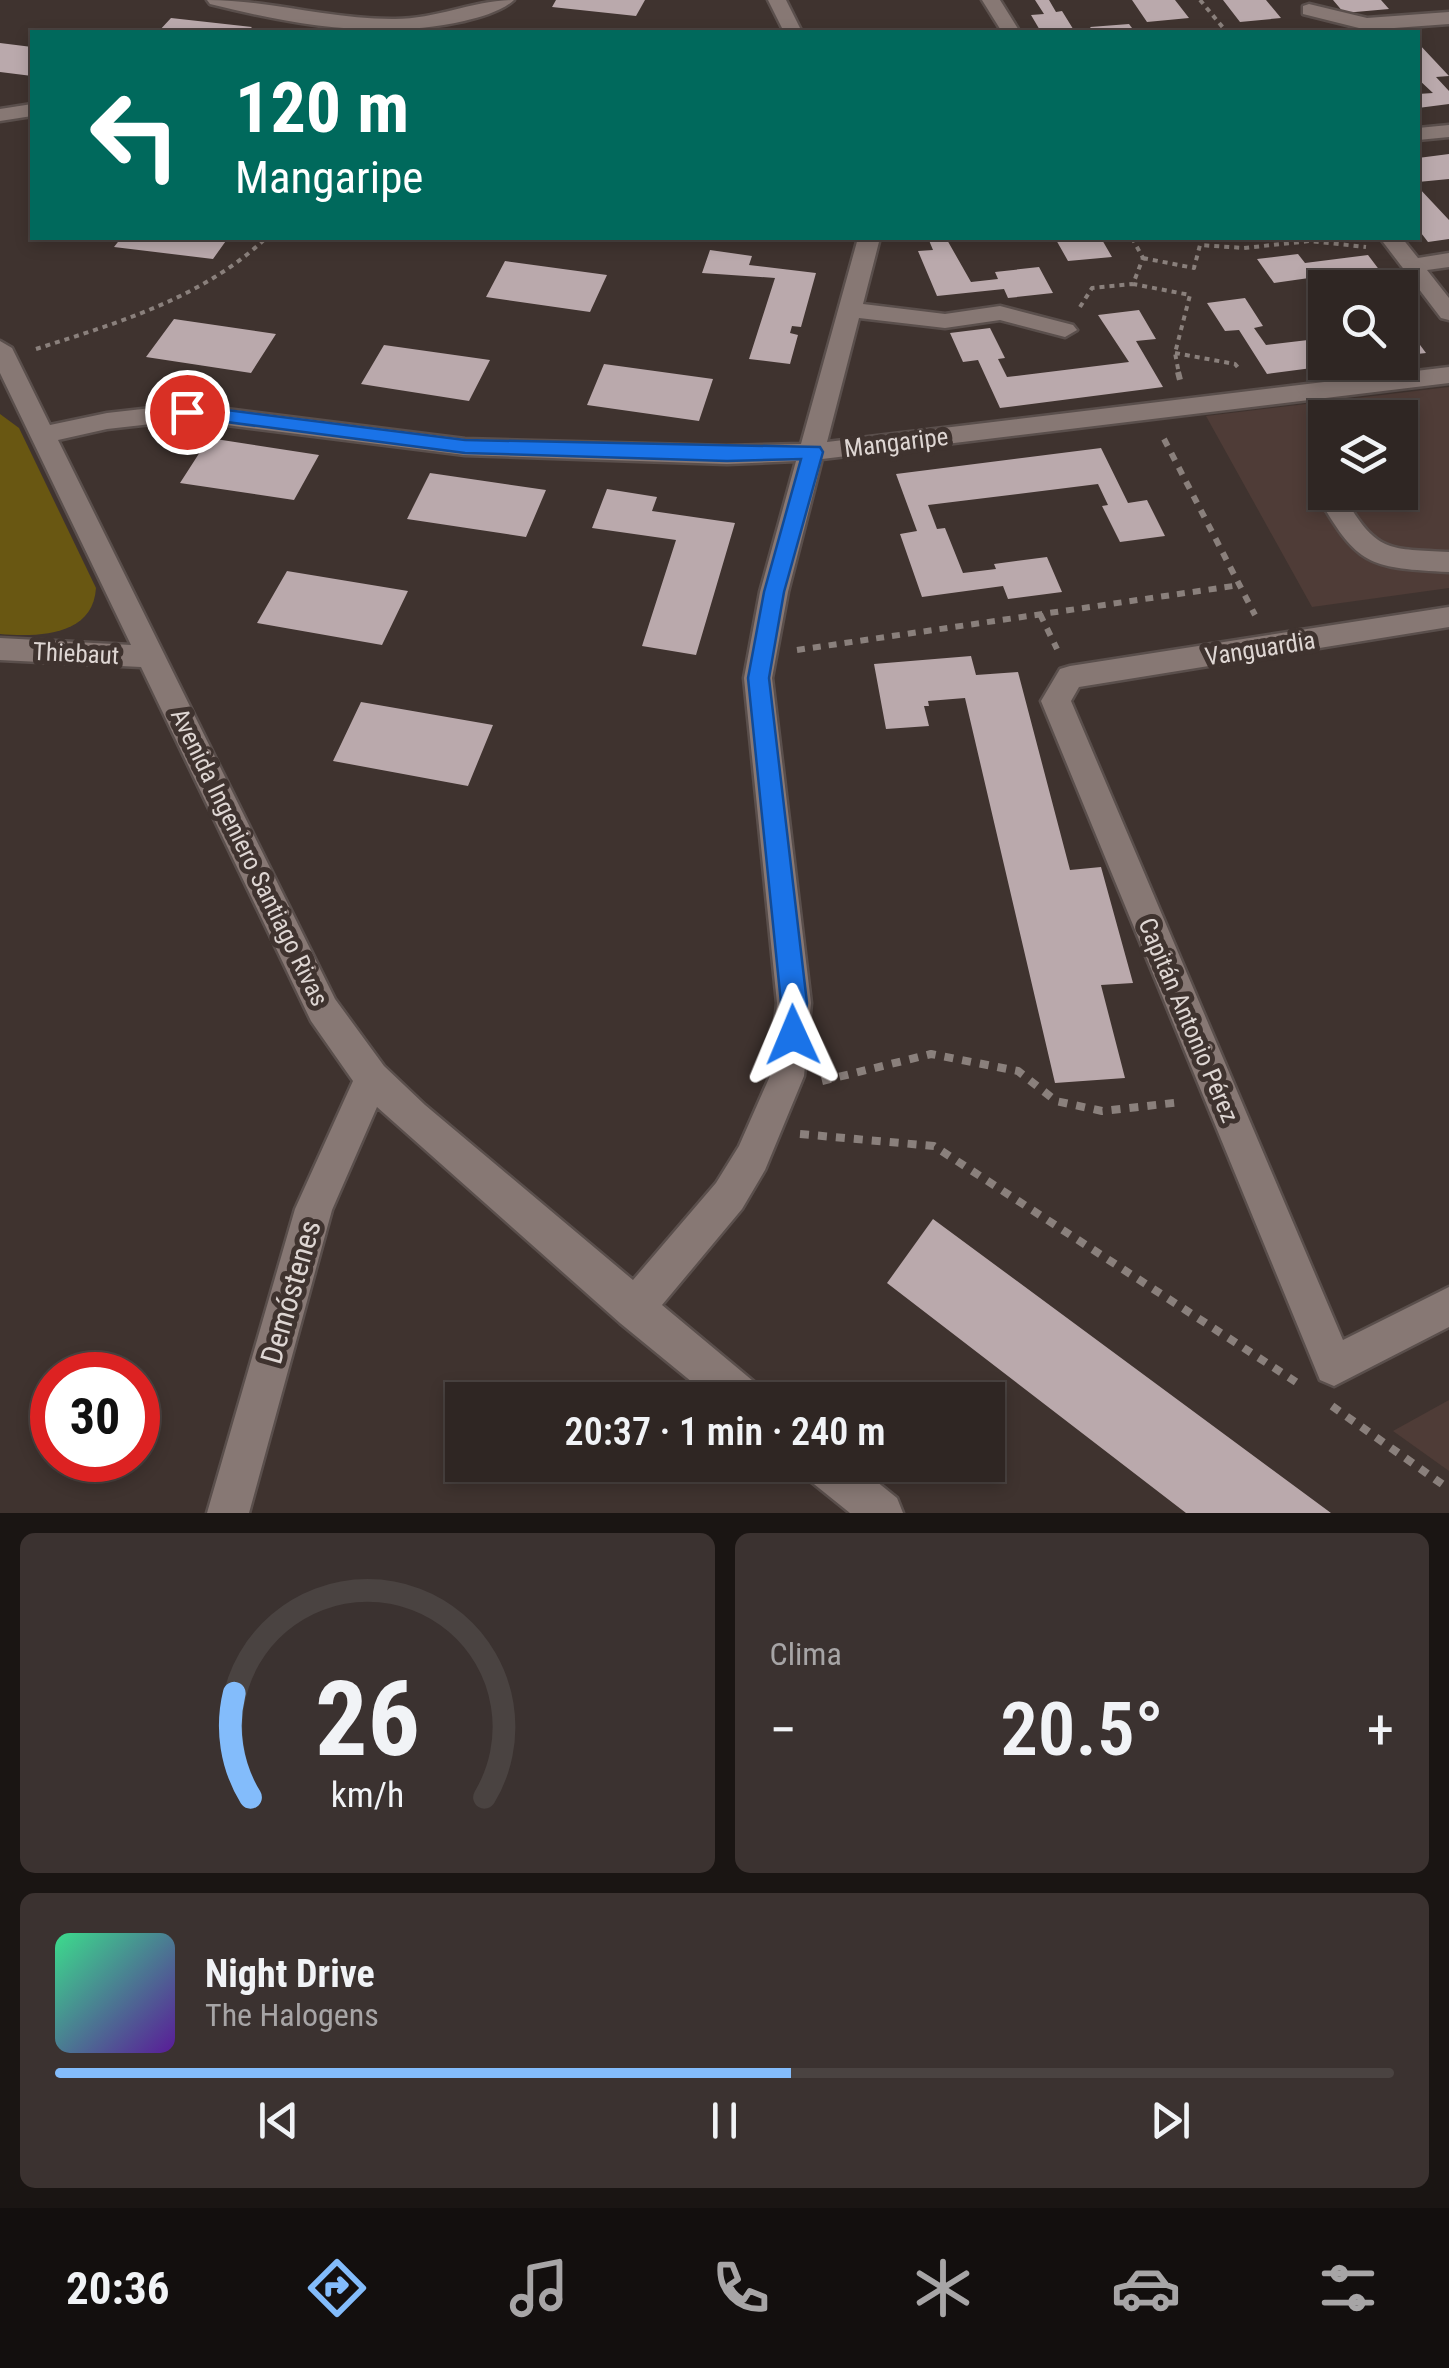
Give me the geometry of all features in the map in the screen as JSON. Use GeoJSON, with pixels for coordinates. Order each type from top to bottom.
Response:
{"type":"FeatureCollection","features":[{"type":"Feature","properties":{"kind":"street"},"geometry":{"type":"LineString","coordinates":[[216,0],[372,26],[478,13],[505,0]]}},
{"type":"Feature","properties":{"kind":"street"},"geometry":{"type":"LineString","coordinates":[[777,0],[792,30]]}},
{"type":"Feature","properties":{"kind":"street"},"geometry":{"type":"LineString","coordinates":[[991,0],[1010,30]]}},
{"type":"Feature","properties":{"kind":"street"},"geometry":{"type":"LineString","coordinates":[[1432,0],[1449,18]]}},
{"type":"Feature","properties":{"kind":"street"},"geometry":{"type":"LineString","coordinates":[[1309,10],[1367,24],[1449,18]]}},
{"type":"Feature","properties":{"kind":"street"},"geometry":{"type":"LineString","coordinates":[[0,115],[30,110]]}},
{"type":"Feature","properties":{"kind":"street"},"geometry":{"type":"LineString","coordinates":[[1420,134],[1449,131]]}},
{"type":"Feature","properties":{"kind":"street"},"geometry":{"type":"LineString","coordinates":[[634,1309],[729,1196],[765,1130],[786,1076],[794,1003],[759,702],[762,656],[774,592],[868,240]]}},
{"type":"Feature","properties":{"kind":"street"},"geometry":{"type":"LineString","coordinates":[[1394,241],[1449,312]]}},
{"type":"Feature","properties":{"kind":"street"},"geometry":{"type":"LineString","coordinates":[[1412,264],[1449,260]]}},
{"type":"Feature","properties":{"kind":"street"},"geometry":{"type":"LineString","coordinates":[[851,310],[945,321],[1000,313],[1066,330]]}},
{"type":"Feature","properties":{"kind":"street","name":"Avenida Ingeniero Santiago Rivas"},"geometry":{"type":"LineString","coordinates":[[2,357],[153,657],[323,1010],[372,1078],[722,1382]]}},
{"type":"Feature","properties":{"kind":"street","name":"Mangaripe"},"geometry":{"type":"LineString","coordinates":[[43,436],[107,421],[187,412],[465,447],[727,455],[813,452],[1449,375]]}},
{"type":"Feature","properties":{"kind":"street"},"geometry":{"type":"LineString","coordinates":[[1338,510],[1359,546],[1386,558],[1449,562]]}},
{"type":"Feature","properties":{"kind":"street","name":"Vanguardia"},"geometry":{"type":"LineString","coordinates":[[1070,676],[1272,648],[1449,616]]}},
{"type":"Feature","properties":{"kind":"street","name":"Thiebaut"},"geometry":{"type":"LineString","coordinates":[[0,649],[153,657]]}},
{"type":"Feature","properties":{"kind":"street","name":"Capitán Antonio Pérez"},"geometry":{"type":"LineString","coordinates":[[1070,676],[1056,700],[1221,1097],[1318,1383]]}},
{"type":"Feature","properties":{"kind":"street","name":"Demóstenes"},"geometry":{"type":"LineString","coordinates":[[228,1513],[314,1209],[372,1078]]}},
{"type":"Feature","properties":{"kind":"street"},"geometry":{"type":"LineString","coordinates":[[1318,1383],[1449,1306]]}},
{"type":"Feature","properties":{"kind":"street"},"geometry":{"type":"LineString","coordinates":[[845,1482],[882,1513]]}},
{"type":"Feature","properties":{"kind":"path"},"geometry":{"type":"LineString","coordinates":[[1200,0],[1224,30]]}},
{"type":"Feature","properties":{"kind":"path"},"geometry":{"type":"LineString","coordinates":[[2,357],[100,328],[189,291],[252,254],[264,240]]}},
{"type":"Feature","properties":{"kind":"path"},"geometry":{"type":"LineString","coordinates":[[1133,240],[1143,258],[1133,284]]}},
{"type":"Feature","properties":{"kind":"path"},"geometry":{"type":"LineString","coordinates":[[1143,258],[1194,268],[1200,245],[1232,251],[1312,241],[1348,248],[1394,241]]}},
{"type":"Feature","properties":{"kind":"path"},"geometry":{"type":"LineString","coordinates":[[1066,330],[1092,288],[1133,284],[1190,295],[1175,353],[1186,406]]}},
{"type":"Feature","properties":{"kind":"path"},"geometry":{"type":"LineString","coordinates":[[1175,353],[1235,364],[1263,398]]}},
{"type":"Feature","properties":{"kind":"path"},"geometry":{"type":"LineString","coordinates":[[1150,412],[1272,648]]}},
{"type":"Feature","properties":{"kind":"path"},"geometry":{"type":"LineString","coordinates":[[762,656],[1240,585]]}},
{"type":"Feature","properties":{"kind":"path"},"geometry":{"type":"LineString","coordinates":[[786,1076],[834,1081],[887,1062],[931,1054],[1018,1071],[1056,1101],[1102,1111],[1221,1097]]}},
{"type":"Feature","properties":{"kind":"path"},"geometry":{"type":"LineString","coordinates":[[765,1130],[934,1146],[1318,1383],[1449,1489]]}},
{"type":"Feature","properties":{"kind":"shaded area"},"geometry":{"type":"Polygon","coordinates":[[[1449,387],[1449,588],[1312,607],[1206,416],[1308,404],[1308,510],[1418,510],[1418,400],[1340,400],[1449,387]]]}},
{"type":"Feature","properties":{"kind":"shaded area"},"geometry":{"type":"Polygon","coordinates":[[[0,414],[19,428],[96,588],[85,616],[74,625],[45,634],[0,634],[0,414]]]}},
{"type":"Feature","properties":{"kind":"shaded area"},"geometry":{"type":"Polygon","coordinates":[[[1449,1400],[1449,1471],[1393,1431],[1449,1400]]]}},
{"type":"Feature","properties":{"kind":"building"},"geometry":{"type":"Polygon","coordinates":[[[556,0],[645,0],[636,16],[552,7],[556,0]]]}},
{"type":"Feature","properties":{"kind":"building"},"geometry":{"type":"Polygon","coordinates":[[[1035,0],[1049,0],[1056,12],[1062,11],[1074,30],[1040,30],[1031,15],[1044,14],[1035,0]]]}},
{"type":"Feature","properties":{"kind":"building"},"geometry":{"type":"Polygon","coordinates":[[[1132,0],[1175,0],[1189,18],[1147,22],[1132,0]]]}},
{"type":"Feature","properties":{"kind":"building"},"geometry":{"type":"Polygon","coordinates":[[[1223,0],[1266,0],[1281,18],[1240,22],[1223,0]]]}},
{"type":"Feature","properties":{"kind":"building"},"geometry":{"type":"Polygon","coordinates":[[[1333,0],[1381,0],[1389,9],[1344,13],[1333,0]]]}},
{"type":"Feature","properties":{"kind":"building"},"geometry":{"type":"Polygon","coordinates":[[[171,18],[252,27],[249,30],[160,30],[171,18]]]}},
{"type":"Feature","properties":{"kind":"building"},"geometry":{"type":"Polygon","coordinates":[[[1129,24],[1134,30],[1092,30],[1090,27],[1129,24]]]}},
{"type":"Feature","properties":{"kind":"building"},"geometry":{"type":"Polygon","coordinates":[[[0,43],[30,47],[30,76],[0,72],[0,43]]]}},
{"type":"Feature","properties":{"kind":"building"},"geometry":{"type":"Polygon","coordinates":[[[1420,45],[1449,76],[1436,77],[1449,91],[1449,104],[1420,108],[1420,94],[1433,93],[1420,81],[1420,45]]]}},
{"type":"Feature","properties":{"kind":"building"},"geometry":{"type":"Polygon","coordinates":[[[1449,154],[1449,179],[1420,182],[1420,158],[1449,154]]]}},
{"type":"Feature","properties":{"kind":"building"},"geometry":{"type":"Polygon","coordinates":[[[1420,189],[1449,220],[1449,239],[1428,242],[1420,232],[1420,189]]]}},
{"type":"Feature","properties":{"kind":"building"},"geometry":{"type":"Polygon","coordinates":[[[119,240],[227,240],[213,259],[114,247],[119,240]]]}},
{"type":"Feature","properties":{"kind":"building"},"geometry":{"type":"Polygon","coordinates":[[[929,240],[947,240],[971,282],[998,279],[995,272],[1039,267],[1053,293],[1008,298],[1004,289],[937,296],[918,251],[933,250],[929,240]]]}},
{"type":"Feature","properties":{"kind":"building"},"geometry":{"type":"Polygon","coordinates":[[[1056,240],[1102,240],[1112,257],[1068,261],[1056,240]]]}},
{"type":"Feature","properties":{"kind":"building"},"geometry":{"type":"Polygon","coordinates":[[[710,250],[752,256],[749,265],[816,273],[801,327],[792,326],[790,333],[798,335],[790,364],[749,359],[775,278],[702,273],[710,250]]]}},
{"type":"Feature","properties":{"kind":"building"},"geometry":{"type":"Polygon","coordinates":[[[1298,254],[1305,263],[1368,255],[1379,270],[1308,270],[1308,278],[1274,283],[1257,259],[1298,254]]]}},
{"type":"Feature","properties":{"kind":"building"},"geometry":{"type":"Polygon","coordinates":[[[505,261],[607,275],[590,312],[486,297],[505,261]]]}},
{"type":"Feature","properties":{"kind":"building"},"geometry":{"type":"Polygon","coordinates":[[[1245,298],[1263,326],[1254,328],[1266,345],[1308,340],[1308,369],[1267,374],[1239,330],[1225,331],[1207,303],[1245,298]]]}},
{"type":"Feature","properties":{"kind":"building"},"geometry":{"type":"Polygon","coordinates":[[[1139,310],[1156,339],[1136,341],[1163,387],[1000,408],[978,360],[963,362],[950,333],[990,328],[1005,358],[998,359],[1007,377],[1129,362],[1098,315],[1139,310]]]}},
{"type":"Feature","properties":{"kind":"building"},"geometry":{"type":"Polygon","coordinates":[[[174,319],[276,334],[251,373],[146,357],[174,319]]]}},
{"type":"Feature","properties":{"kind":"building"},"geometry":{"type":"Polygon","coordinates":[[[384,345],[490,360],[469,401],[361,384],[384,345]]]}},
{"type":"Feature","properties":{"kind":"building"},"geometry":{"type":"Polygon","coordinates":[[[604,364],[713,379],[699,421],[587,405],[604,364]]]}},
{"type":"Feature","properties":{"kind":"building"},"geometry":{"type":"Polygon","coordinates":[[[209,438],[319,455],[294,500],[180,483],[209,438]]]}},
{"type":"Feature","properties":{"kind":"building"},"geometry":{"type":"Polygon","coordinates":[[[1101,448],[1128,503],[1147,500],[1165,536],[1120,542],[1102,506],[1108,505],[1098,484],[928,505],[937,529],[945,528],[963,573],[996,569],[994,564],[1047,557],[1062,592],[1008,599],[1003,586],[922,597],[900,534],[917,531],[896,474],[1101,448]]]}},
{"type":"Feature","properties":{"kind":"building"},"geometry":{"type":"Polygon","coordinates":[[[430,473],[546,490],[526,537],[407,519],[430,473]]]}},
{"type":"Feature","properties":{"kind":"building"},"geometry":{"type":"Polygon","coordinates":[[[607,489],[657,497],[652,511],[735,523],[696,655],[642,646],[676,540],[592,528],[607,489]]]}},
{"type":"Feature","properties":{"kind":"building"},"geometry":{"type":"Polygon","coordinates":[[[287,571],[408,591],[382,645],[257,623],[287,571]]]}},
{"type":"Feature","properties":{"kind":"building"},"geometry":{"type":"Polygon","coordinates":[[[971,656],[976,675],[1018,672],[1070,870],[1101,867],[1133,983],[1101,985],[1125,1078],[1055,1083],[965,698],[928,701],[929,706],[924,706],[929,726],[886,729],[874,664],[971,656]]]}},
{"type":"Feature","properties":{"kind":"building"},"geometry":{"type":"Polygon","coordinates":[[[361,702],[493,725],[468,786],[333,761],[361,702]]]}},
{"type":"Feature","properties":{"kind":"building"},"geometry":{"type":"Polygon","coordinates":[[[933,1219],[1331,1513],[1186,1513],[887,1283],[933,1219]]]}},
{"type":"Feature","properties":{"kind":"route"},"geometry":{"type":"LineString","coordinates":[[187,412],[465,447],[727,455],[813,452],[774,592],[758,678],[794,1003],[793,1035]]}}]}
